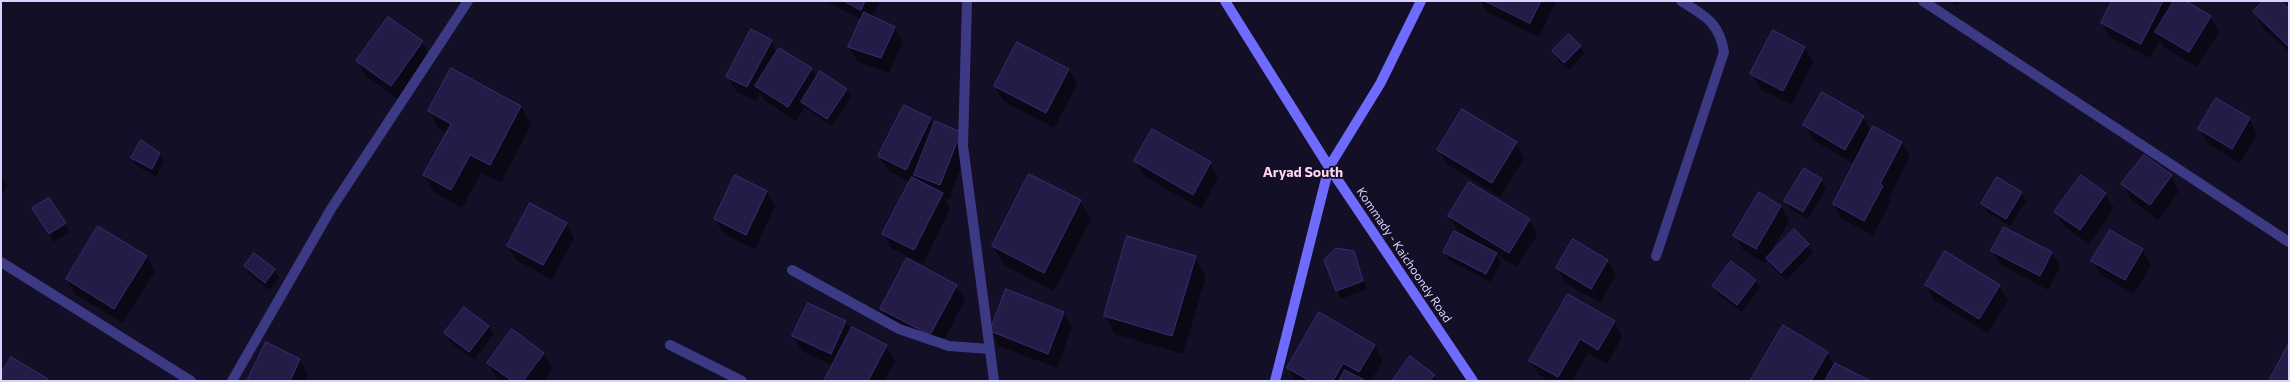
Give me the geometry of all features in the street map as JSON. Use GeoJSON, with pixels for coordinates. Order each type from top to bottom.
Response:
{"type":"FeatureCollection","features":[{"type":"Feature","properties":{"kind":"main road","name":"Kommady - Kaichoondy Road"},"geometry":{"type":"LineString","coordinates":[[1225,1],[1329,167],[1473,381]]}},
{"type":"Feature","properties":{"kind":"main road"},"geometry":{"type":"LineString","coordinates":[[1275,381],[1329,167],[1380,84],[1421,1]]}},
{"type":"Feature","properties":{"kind":"street"},"geometry":{"type":"LineString","coordinates":[[232,381],[331,209],[420,77],[468,1]]}},
{"type":"Feature","properties":{"kind":"street"},"geometry":{"type":"LineString","coordinates":[[967,1],[963,146],[994,381]]}},
{"type":"Feature","properties":{"kind":"street"},"geometry":{"type":"LineString","coordinates":[[1656,256],[1724,52],[1721,36],[1709,18],[1681,1]]}},
{"type":"Feature","properties":{"kind":"street"},"geometry":{"type":"LineString","coordinates":[[1923,1],[2289,242]]}},
{"type":"Feature","properties":{"kind":"street"},"geometry":{"type":"LineString","coordinates":[[1,262],[191,381]]}},
{"type":"Feature","properties":{"kind":"street"},"geometry":{"type":"LineString","coordinates":[[792,270],[900,329],[950,346],[990,349]]}},
{"type":"Feature","properties":{"kind":"street"},"geometry":{"type":"LineString","coordinates":[[670,345],[742,381]]}},
{"type":"Feature","properties":{"kind":"building"},"geometry":{"type":"Polygon","coordinates":[[[844,1],[865,1],[861,10],[844,1]]]}},
{"type":"Feature","properties":{"kind":"building"},"geometry":{"type":"Polygon","coordinates":[[[1485,1],[1541,1],[1530,23],[1485,1]]]}},
{"type":"Feature","properties":{"kind":"building"},"geometry":{"type":"Polygon","coordinates":[[[2112,1],[2163,1],[2141,44],[2101,23],[2112,1]]]}},
{"type":"Feature","properties":{"kind":"building"},"geometry":{"type":"Polygon","coordinates":[[[2174,1],[2186,1],[2211,16],[2189,52],[2155,32],[2174,1]]]}},
{"type":"Feature","properties":{"kind":"building"},"geometry":{"type":"Polygon","coordinates":[[[2263,1],[2280,1],[2289,9],[2289,47],[2253,12],[2263,1]]]}},
{"type":"Feature","properties":{"kind":"building"},"geometry":{"type":"Polygon","coordinates":[[[864,12],[895,27],[881,58],[848,47],[864,12]]]}},
{"type":"Feature","properties":{"kind":"building"},"geometry":{"type":"Polygon","coordinates":[[[388,17],[423,41],[391,86],[356,61],[388,17]]]}},
{"type":"Feature","properties":{"kind":"building"},"geometry":{"type":"Polygon","coordinates":[[[751,29],[772,40],[747,87],[726,77],[751,29]]]}},
{"type":"Feature","properties":{"kind":"building"},"geometry":{"type":"Polygon","coordinates":[[[1773,30],[1805,47],[1783,91],[1750,74],[1773,30]]]}},
{"type":"Feature","properties":{"kind":"building"},"geometry":{"type":"Polygon","coordinates":[[[1569,34],[1581,46],[1564,63],[1552,51],[1569,34]]]}},
{"type":"Feature","properties":{"kind":"building"},"geometry":{"type":"Polygon","coordinates":[[[1017,42],[1069,69],[1046,113],[994,86],[1017,42]]]}},
{"type":"Feature","properties":{"kind":"building"},"geometry":{"type":"Polygon","coordinates":[[[779,48],[812,68],[788,107],[755,86],[779,48]]]}},
{"type":"Feature","properties":{"kind":"building"},"geometry":{"type":"Polygon","coordinates":[[[451,68],[521,106],[490,165],[470,155],[451,190],[423,175],[451,124],[428,111],[451,68]]]}},
{"type":"Feature","properties":{"kind":"building"},"geometry":{"type":"Polygon","coordinates":[[[820,71],[847,89],[827,119],[801,102],[820,71]]]}},
{"type":"Feature","properties":{"kind":"building"},"geometry":{"type":"Polygon","coordinates":[[[1822,92],[1864,116],[1845,150],[1803,125],[1822,92]]]}},
{"type":"Feature","properties":{"kind":"building"},"geometry":{"type":"Polygon","coordinates":[[[2216,98],[2250,118],[2232,149],[2198,129],[2216,98]]]}},
{"type":"Feature","properties":{"kind":"building"},"geometry":{"type":"Polygon","coordinates":[[[904,105],[931,118],[906,170],[878,156],[904,105]]]}},
{"type":"Feature","properties":{"kind":"building"},"geometry":{"type":"Polygon","coordinates":[[[1462,109],[1517,142],[1492,183],[1437,150],[1462,109]]]}},
{"type":"Feature","properties":{"kind":"building"},"geometry":{"type":"Polygon","coordinates":[[[935,121],[961,132],[940,185],[914,175],[935,121]]]}},
{"type":"Feature","properties":{"kind":"building"},"geometry":{"type":"Polygon","coordinates":[[[1873,126],[1902,142],[1880,184],[1883,186],[1864,221],[1833,204],[1873,126]]]}},
{"type":"Feature","properties":{"kind":"building"},"geometry":{"type":"Polygon","coordinates":[[[1152,129],[1211,162],[1193,195],[1134,161],[1152,129]]]}},
{"type":"Feature","properties":{"kind":"building"},"geometry":{"type":"Polygon","coordinates":[[[141,140],[160,153],[152,169],[131,158],[141,140]]]}},
{"type":"Feature","properties":{"kind":"building"},"geometry":{"type":"Polygon","coordinates":[[[2144,155],[2172,175],[2150,205],[2121,184],[2144,155]]]}},
{"type":"Feature","properties":{"kind":"building"},"geometry":{"type":"Polygon","coordinates":[[[1804,168],[1822,179],[1803,212],[1784,201],[1804,168]]]}},
{"type":"Feature","properties":{"kind":"building"},"geometry":{"type":"Polygon","coordinates":[[[1029,174],[1081,200],[1044,273],[992,246],[1029,174]]]}},
{"type":"Feature","properties":{"kind":"building"},"geometry":{"type":"Polygon","coordinates":[[[735,175],[767,191],[746,235],[714,219],[735,175]]]}},
{"type":"Feature","properties":{"kind":"building"},"geometry":{"type":"Polygon","coordinates":[[[2081,175],[2106,193],[2080,230],[2054,212],[2081,175]]]}},
{"type":"Feature","properties":{"kind":"building"},"geometry":{"type":"Polygon","coordinates":[[[912,177],[943,193],[914,250],[882,234],[912,177]]]}},
{"type":"Feature","properties":{"kind":"building"},"geometry":{"type":"Polygon","coordinates":[[[1997,177],[2022,192],[2006,219],[1981,204],[1997,177]]]}},
{"type":"Feature","properties":{"kind":"building"},"geometry":{"type":"Polygon","coordinates":[[[1469,182],[1530,219],[1509,253],[1448,216],[1469,182]]]}},
{"type":"Feature","properties":{"kind":"building"},"geometry":{"type":"Polygon","coordinates":[[[1759,192],[1781,206],[1756,249],[1733,236],[1759,192]]]}},
{"type":"Feature","properties":{"kind":"building"},"geometry":{"type":"Polygon","coordinates":[[[49,198],[66,223],[49,234],[32,208],[49,198]]]}},
{"type":"Feature","properties":{"kind":"building"},"geometry":{"type":"Polygon","coordinates":[[[530,203],[567,223],[543,265],[507,246],[530,203]]]}},
{"type":"Feature","properties":{"kind":"building"},"geometry":{"type":"Polygon","coordinates":[[[98,226],[147,256],[114,309],[66,279],[98,226]]]}},
{"type":"Feature","properties":{"kind":"building"},"geometry":{"type":"Polygon","coordinates":[[[2004,227],[2052,252],[2040,276],[1991,251],[2004,227]]]}},
{"type":"Feature","properties":{"kind":"building"},"geometry":{"type":"Polygon","coordinates":[[[1794,229],[1809,244],[1781,273],[1766,258],[1794,229]]]}},
{"type":"Feature","properties":{"kind":"building"},"geometry":{"type":"Polygon","coordinates":[[[2110,230],[2143,249],[2125,280],[2091,261],[2110,230]]]}},
{"type":"Feature","properties":{"kind":"building"},"geometry":{"type":"Polygon","coordinates":[[[1454,231],[1497,253],[1486,274],[1443,252],[1454,231]]]}},
{"type":"Feature","properties":{"kind":"building"},"geometry":{"type":"Polygon","coordinates":[[[1127,236],[1196,256],[1172,336],[1104,316],[1127,236]]]}},
{"type":"Feature","properties":{"kind":"building"},"geometry":{"type":"Polygon","coordinates":[[[1573,239],[1608,260],[1591,289],[1556,268],[1573,239]]]}},
{"type":"Feature","properties":{"kind":"building"},"geometry":{"type":"Polygon","coordinates":[[[1336,248],[1354,251],[1363,281],[1336,291],[1324,260],[1336,248]]]}},
{"type":"Feature","properties":{"kind":"building"},"geometry":{"type":"Polygon","coordinates":[[[1945,251],[2000,285],[1979,319],[1925,285],[1945,251]]]}},
{"type":"Feature","properties":{"kind":"building"},"geometry":{"type":"Polygon","coordinates":[[[254,253],[275,269],[265,283],[244,266],[254,253]]]}},
{"type":"Feature","properties":{"kind":"building"},"geometry":{"type":"Polygon","coordinates":[[[907,258],[957,285],[930,335],[880,309],[907,258]]]}},
{"type":"Feature","properties":{"kind":"building"},"geometry":{"type":"Polygon","coordinates":[[[1731,261],[1756,280],[1737,305],[1712,286],[1731,261]]]}},
{"type":"Feature","properties":{"kind":"building"},"geometry":{"type":"Polygon","coordinates":[[[1006,289],[1064,312],[1048,354],[990,331],[1006,289]]]}},
{"type":"Feature","properties":{"kind":"building"},"geometry":{"type":"Polygon","coordinates":[[[1568,294],[1615,321],[1598,350],[1580,339],[1558,377],[1529,361],[1568,294]]]}},
{"type":"Feature","properties":{"kind":"building"},"geometry":{"type":"Polygon","coordinates":[[[808,303],[846,321],[831,354],[792,336],[808,303]]]}},
{"type":"Feature","properties":{"kind":"building"},"geometry":{"type":"Polygon","coordinates":[[[464,307],[489,326],[469,352],[444,333],[464,307]]]}},
{"type":"Feature","properties":{"kind":"building"},"geometry":{"type":"Polygon","coordinates":[[[1319,312],[1375,345],[1359,372],[1343,363],[1333,381],[1310,381],[1287,368],[1319,312]]]}},
{"type":"Feature","properties":{"kind":"building"},"geometry":{"type":"Polygon","coordinates":[[[1783,325],[1828,352],[1811,381],[1751,380],[1783,325]]]}},
{"type":"Feature","properties":{"kind":"building"},"geometry":{"type":"Polygon","coordinates":[[[852,327],[887,345],[868,381],[824,381],[852,327]]]}},
{"type":"Feature","properties":{"kind":"building"},"geometry":{"type":"Polygon","coordinates":[[[512,329],[544,353],[523,381],[512,381],[487,363],[512,329]]]}},
{"type":"Feature","properties":{"kind":"building"},"geometry":{"type":"Polygon","coordinates":[[[266,342],[300,359],[290,381],[247,381],[266,342]]]}},
{"type":"Feature","properties":{"kind":"building"},"geometry":{"type":"Polygon","coordinates":[[[2289,343],[2289,381],[2269,381],[2289,343]]]}},
{"type":"Feature","properties":{"kind":"building"},"geometry":{"type":"Polygon","coordinates":[[[1410,356],[1435,375],[1430,381],[1392,381],[1410,356]]]}},
{"type":"Feature","properties":{"kind":"building"},"geometry":{"type":"Polygon","coordinates":[[[11,357],[48,379],[46,381],[1,381],[1,374],[11,357]]]}},
{"type":"Feature","properties":{"kind":"building"},"geometry":{"type":"Polygon","coordinates":[[[1835,363],[1871,381],[1825,381],[1835,363]]]}},
{"type":"Feature","properties":{"kind":"building"},"geometry":{"type":"Polygon","coordinates":[[[1345,370],[1366,381],[1339,381],[1345,370]]]}},
{"type":"Feature","properties":{"kind":"district","name":"Aryad South"},"geometry":{"type":"Point","coordinates":[1303,172]}}]}
